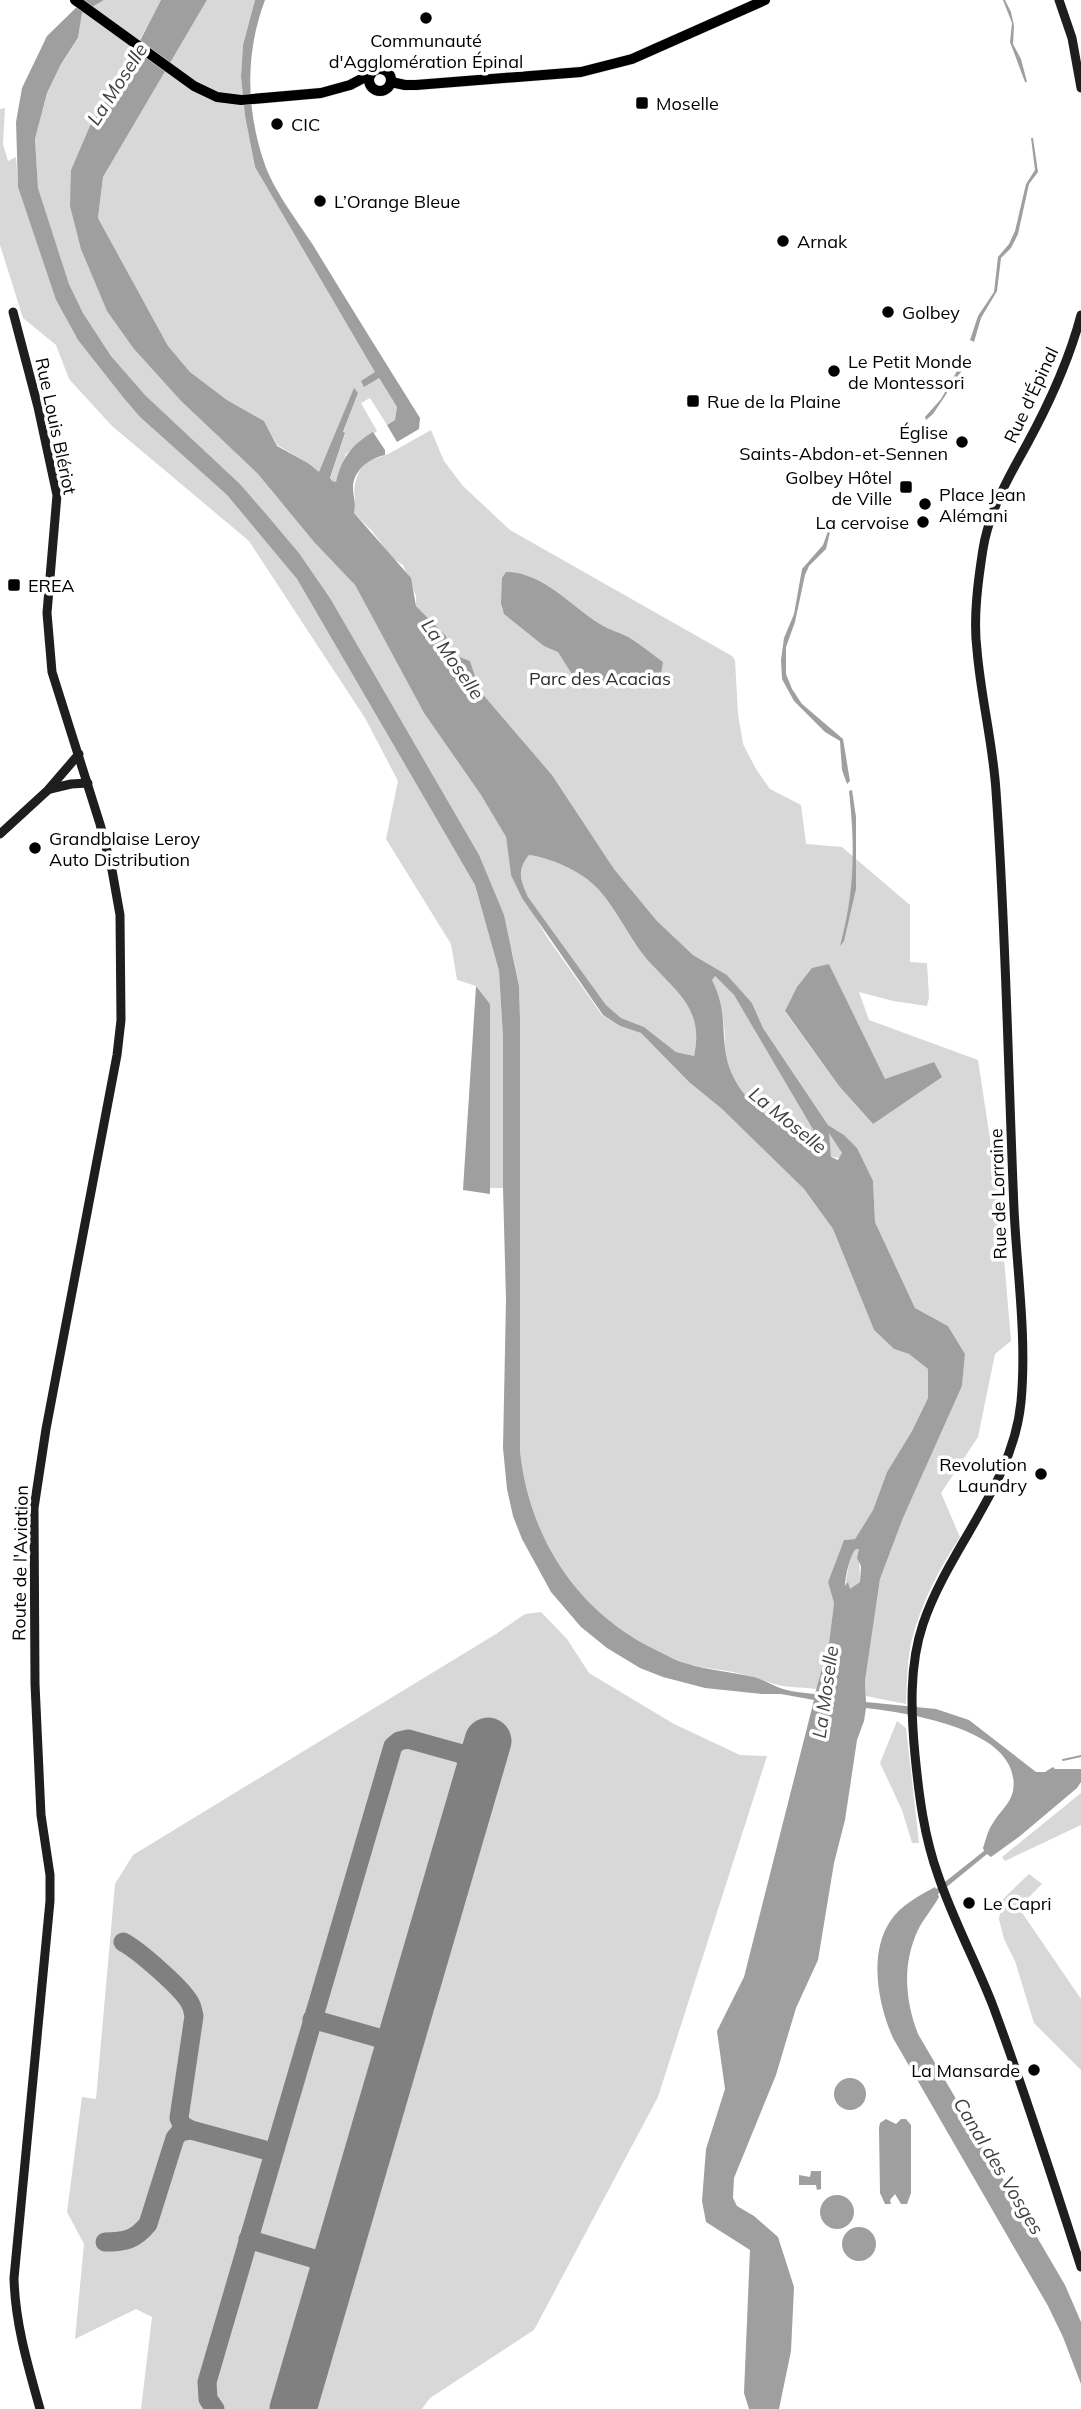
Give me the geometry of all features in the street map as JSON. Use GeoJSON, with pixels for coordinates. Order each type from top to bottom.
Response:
{"type":"FeatureCollection","features":[{"type":"Feature","properties":{"kind":"main road"},"geometry":{"type":"LineString","coordinates":[[75,0],[194,86],[217,97],[241,100],[321,93],[350,85],[377,69],[385,70],[391,77],[390,86],[382,91],[370,86],[350,85]]}},
{"type":"Feature","properties":{"kind":"main road"},"geometry":{"type":"LineString","coordinates":[[391,82],[416,85],[581,72],[632,59],[765,0]]}},
{"type":"Feature","properties":{"kind":"main road"},"geometry":{"type":"LineString","coordinates":[[370,86],[371,74]]}},
{"type":"Feature","properties":{"kind":"street"},"geometry":{"type":"LineString","coordinates":[[1059,0],[1072,38],[1081,88]]}},
{"type":"Feature","properties":{"kind":"street","name":"Rue Louis Blériot"},"geometry":{"type":"LineString","coordinates":[[13,312],[58,495],[47,613],[52,672],[79,754]]}},
{"type":"Feature","properties":{"kind":"street","name":"Rue d'Épinal"},"geometry":{"type":"LineString","coordinates":[[1004,486],[1054,392],[1075,339],[1081,315]]}},
{"type":"Feature","properties":{"kind":"street","name":"Rue de Lorraine"},"geometry":{"type":"LineString","coordinates":[[1004,486],[984,544],[976,643],[996,790],[1014,1218],[1023,1358],[1021,1405],[1015,1436],[1006,1461],[940,1586],[923,1625],[914,1665],[914,1730],[924,1825],[940,1880],[992,2004],[1081,2267]]}},
{"type":"Feature","properties":{"kind":"street"},"geometry":{"type":"LineString","coordinates":[[0,834],[48,790],[79,754]]}},
{"type":"Feature","properties":{"kind":"street","name":"Route de l'Aviation"},"geometry":{"type":"LineString","coordinates":[[40,2409],[24,2349],[14,2278],[49,1910],[50,1875],[41,1815],[35,1671],[34,1508],[121,1020],[122,967],[118,901],[106,846],[79,754]]}},
{"type":"Feature","properties":{"kind":"street"},"geometry":{"type":"LineString","coordinates":[[64,772],[83,769]]}},
{"type":"Feature","properties":{"kind":"street"},"geometry":{"type":"LineString","coordinates":[[48,790],[88,783]]}},
{"type":"Feature","properties":{"kind":"green space"},"geometry":{"type":"Polygon","coordinates":[[[104,0],[161,0],[71,170],[134,349],[181,401],[258,474],[314,542],[355,585],[424,713],[481,795],[506,837],[511,875],[547,937],[602,1015],[620,1026],[641,1033],[689,1082],[722,1109],[804,1189],[833,1229],[874,1330],[894,1349],[909,1354],[928,1369],[928,1398],[887,1472],[873,1510],[855,1539],[844,1540],[828,1582],[834,1603],[829,1643],[817,1689],[779,1685],[738,1673],[697,1666],[656,1650],[603,1615],[581,1593],[546,1542],[525,1483],[520,1451],[520,1019],[519,986],[512,951],[396,713],[330,598],[299,553],[240,484],[145,395],[111,356],[83,313],[69,284],[38,188],[35,139],[47,93],[61,64],[78,39],[82,13],[104,0]]]}},
{"type":"Feature","properties":{"kind":"green space"},"geometry":{"type":"Polygon","coordinates":[[[207,0],[255,0],[243,45],[241,77],[255,167],[376,372],[361,382],[378,377],[397,407],[395,420],[387,425],[370,398],[361,403],[377,431],[346,454],[336,482],[330,479],[358,393],[354,389],[320,473],[277,445],[264,421],[227,400],[190,372],[168,346],[98,218],[103,177],[207,0]]]}},
{"type":"Feature","properties":{"kind":"green space"},"geometry":{"type":"Polygon","coordinates":[[[5,108],[3,144],[8,161],[16,157],[18,185],[56,300],[78,340],[140,417],[227,495],[297,579],[475,885],[499,971],[503,1038],[503,1188],[490,1188],[490,1004],[476,986],[457,980],[451,944],[386,839],[398,781],[365,718],[249,541],[112,426],[69,379],[56,345],[23,318],[0,245],[0,109],[5,108]]]}},
{"type":"Feature","properties":{"kind":"green space","name":"Parc des Acacias"},"geometry":{"type":"Polygon","coordinates":[[[431,430],[444,461],[463,486],[510,530],[732,656],[735,660],[738,714],[743,744],[770,789],[801,805],[806,844],[842,847],[910,905],[910,962],[927,963],[927,1006],[859,992],[869,1020],[978,1060],[999,1198],[1011,1341],[995,1354],[978,1437],[941,1493],[960,1537],[931,1588],[915,1629],[909,1658],[906,1704],[866,1696],[865,1681],[880,1579],[903,1518],[962,1386],[965,1354],[948,1326],[915,1308],[875,1222],[873,1181],[844,1135],[828,1125],[763,1028],[752,1003],[727,975],[693,955],[657,921],[614,869],[552,775],[480,691],[470,661],[452,654],[446,636],[416,606],[416,596],[403,565],[392,558],[372,531],[354,513],[355,484],[362,467],[431,430]],[[829,964],[785,1012],[839,1086],[873,1124],[934,1063],[885,1080],[829,964]]]}},
{"type":"Feature","properties":{"kind":"green space"},"geometry":{"type":"Polygon","coordinates":[[[528,855],[547,859],[585,877],[605,898],[639,949],[691,1011],[696,1038],[694,1056],[676,1052],[644,1027],[621,1018],[606,1005],[528,897],[521,871],[528,855]]]}},
{"type":"Feature","properties":{"kind":"green space"},"geometry":{"type":"Polygon","coordinates":[[[715,976],[734,995],[815,1131],[821,1151],[816,1152],[812,1145],[761,1112],[749,1102],[732,1079],[726,1060],[722,1015],[711,979],[715,976]]]}},
{"type":"Feature","properties":{"kind":"green space"},"geometry":{"type":"Polygon","coordinates":[[[828,1133],[842,1153],[841,1158],[831,1157],[828,1133]]]}},
{"type":"Feature","properties":{"kind":"green space"},"geometry":{"type":"Polygon","coordinates":[[[859,1549],[860,1582],[850,1590],[845,1586],[851,1553],[859,1549]]]}},
{"type":"Feature","properties":{"kind":"green space"},"geometry":{"type":"Polygon","coordinates":[[[541,1612],[567,1639],[589,1673],[674,1724],[740,1755],[767,1756],[658,2097],[534,2330],[430,2398],[422,2409],[141,2409],[152,2317],[136,2309],[75,2339],[84,2244],[67,2212],[82,2097],[96,2099],[115,1884],[133,1855],[525,1614],[541,1612]]]}},
{"type":"Feature","properties":{"kind":"green space"},"geometry":{"type":"Polygon","coordinates":[[[897,1721],[906,1728],[919,1843],[912,1843],[902,1810],[880,1763],[897,1721]]]}},
{"type":"Feature","properties":{"kind":"green space"},"geometry":{"type":"Polygon","coordinates":[[[1081,1793],[1081,1825],[1005,1861],[1002,1857],[1081,1793]]]}},
{"type":"Feature","properties":{"kind":"green space"},"geometry":{"type":"Polygon","coordinates":[[[1029,1874],[1042,1884],[1024,1902],[1023,1914],[1081,1999],[1081,2070],[1034,2023],[1015,1961],[1004,1939],[999,1919],[1003,1899],[1029,1874]]]}},
{"type":"Feature","properties":{"kind":"water","name":"La Moselle"},"geometry":{"type":"Polygon","coordinates":[[[84,0],[104,0],[82,13],[78,38],[47,93],[35,139],[38,188],[69,284],[83,313],[111,356],[145,395],[240,484],[299,553],[330,598],[479,855],[504,915],[519,986],[520,1019],[520,1451],[525,1483],[534,1513],[546,1542],[562,1568],[581,1593],[603,1615],[628,1634],[670,1657],[702,1667],[754,1677],[779,1688],[815,1694],[829,1643],[834,1603],[828,1582],[844,1540],[855,1539],[873,1510],[887,1472],[928,1398],[928,1369],[909,1354],[894,1349],[874,1330],[833,1229],[804,1189],[722,1109],[689,1082],[641,1033],[620,1026],[603,1015],[522,898],[511,875],[506,837],[481,795],[424,713],[355,585],[314,542],[258,474],[181,401],[134,349],[107,311],[81,249],[70,206],[71,170],[90,126],[129,62],[161,0],[207,0],[103,177],[98,218],[168,346],[190,372],[227,400],[264,421],[277,446],[319,472],[354,388],[358,393],[330,478],[336,482],[342,463],[350,451],[373,432],[385,450],[385,455],[367,463],[355,477],[354,513],[411,578],[416,606],[446,636],[452,654],[470,661],[480,691],[552,775],[614,869],[657,921],[693,955],[727,975],[752,1003],[763,1028],[828,1125],[844,1135],[857,1148],[873,1181],[875,1222],[915,1308],[948,1326],[965,1354],[962,1386],[903,1518],[880,1579],[865,1681],[866,1702],[936,1709],[969,1720],[1036,1772],[1045,1772],[1053,1767],[1081,1769],[1081,1782],[1077,1788],[1020,1836],[991,1857],[987,1854],[938,1894],[939,1897],[920,1926],[913,1943],[907,1982],[910,2008],[918,2034],[1065,2285],[1081,2322],[1081,2384],[1048,2306],[893,2038],[883,2010],[878,1979],[880,1948],[884,1933],[895,1915],[917,1897],[935,1887],[936,1889],[984,1851],[990,1829],[1012,1795],[1011,1770],[1000,1753],[982,1739],[959,1728],[908,1714],[866,1708],[857,1740],[845,1820],[834,1863],[818,1960],[796,2008],[776,2075],[734,2178],[733,2198],[737,2206],[754,2216],[778,2237],[794,2287],[791,2351],[779,2409],[749,2409],[744,2393],[750,2250],[706,2222],[702,2201],[706,2149],[725,2089],[717,2031],[744,1977],[814,1700],[781,1694],[705,1688],[640,1668],[607,1648],[581,1627],[551,1592],[522,1539],[507,1489],[503,1448],[506,1300],[503,1038],[499,971],[475,885],[297,579],[227,495],[140,417],[78,340],[56,300],[18,187],[16,122],[22,88],[47,36],[84,0]],[[529,855],[521,876],[528,897],[606,1005],[621,1018],[644,1027],[676,1052],[694,1056],[695,1024],[691,1011],[676,990],[645,957],[599,890],[576,872],[548,859],[529,855]],[[715,976],[712,980],[721,1006],[725,1048],[735,1081],[744,1094],[769,1117],[812,1145],[816,1152],[820,1151],[814,1131],[734,995],[715,976]],[[829,1133],[831,1157],[838,1160],[842,1153],[829,1133]],[[859,1549],[854,1552],[845,1582],[845,1586],[848,1582],[850,1589],[860,1582],[861,1566],[857,1558],[859,1549]]]}},
{"type":"Feature","properties":{"kind":"water"},"geometry":{"type":"Polygon","coordinates":[[[255,0],[265,0],[254,40],[250,81],[254,122],[264,162],[279,194],[420,418],[419,429],[397,442],[387,425],[395,420],[397,407],[379,378],[364,387],[361,381],[375,372],[255,167],[241,77],[243,45],[255,0]]]}},
{"type":"Feature","properties":{"kind":"water"},"geometry":{"type":"Polygon","coordinates":[[[1003,0],[1011,12],[1014,26],[1013,44],[1021,59],[1027,82],[1010,42],[1012,23],[1003,0]]]}},
{"type":"Feature","properties":{"kind":"water"},"geometry":{"type":"Polygon","coordinates":[[[1031,138],[1038,172],[1029,184],[1018,234],[1011,248],[1001,258],[997,291],[981,318],[974,342],[970,340],[978,316],[994,292],[998,257],[1015,231],[1026,184],[1035,170],[1031,138]]]}},
{"type":"Feature","properties":{"kind":"water"},"geometry":{"type":"Polygon","coordinates":[[[961,364],[964,365],[963,369],[933,414],[926,420],[925,417],[941,399],[961,364]]]}},
{"type":"Feature","properties":{"kind":"water"},"geometry":{"type":"Polygon","coordinates":[[[829,522],[838,522],[830,532],[826,549],[809,566],[805,575],[795,622],[786,647],[786,674],[802,704],[843,739],[850,781],[847,784],[842,770],[840,741],[825,732],[794,701],[782,679],[784,638],[794,614],[802,569],[823,545],[831,523],[829,522]]]}},
{"type":"Feature","properties":{"kind":"water"},"geometry":{"type":"Polygon","coordinates":[[[506,572],[519,573],[544,583],[598,623],[637,643],[663,662],[660,679],[655,684],[640,687],[590,684],[575,679],[558,652],[544,646],[504,614],[501,603],[502,578],[506,572]]]}},
{"type":"Feature","properties":{"kind":"water"},"geometry":{"type":"Polygon","coordinates":[[[852,790],[856,817],[856,889],[844,941],[840,946],[851,888],[853,850],[849,791],[852,790]]]}},
{"type":"Feature","properties":{"kind":"water"},"geometry":{"type":"Polygon","coordinates":[[[829,964],[885,1079],[934,1062],[942,1077],[873,1124],[839,1086],[785,1011],[797,987],[812,968],[829,964]]]}},
{"type":"Feature","properties":{"kind":"water"},"geometry":{"type":"Polygon","coordinates":[[[476,986],[490,1004],[490,1194],[463,1190],[476,986]]]}},
{"type":"Feature","properties":{"kind":"water"},"geometry":{"type":"Polygon","coordinates":[[[850,2078],[861,2083],[866,2094],[861,2105],[850,2110],[839,2105],[834,2094],[839,2083],[850,2078]]]}},
{"type":"Feature","properties":{"kind":"water"},"geometry":{"type":"Polygon","coordinates":[[[886,2119],[896,2124],[901,2119],[906,2119],[911,2125],[911,2193],[907,2204],[901,2204],[895,2194],[890,2200],[891,2204],[885,2204],[880,2193],[879,2128],[880,2123],[886,2119]]]}},
{"type":"Feature","properties":{"kind":"water"},"geometry":{"type":"Polygon","coordinates":[[[811,2171],[821,2171],[821,2189],[817,2190],[816,2185],[799,2185],[799,2175],[810,2177],[811,2171]]]}},
{"type":"Feature","properties":{"kind":"water"},"geometry":{"type":"Polygon","coordinates":[[[837,2195],[849,2200],[854,2212],[849,2224],[837,2229],[825,2224],[820,2212],[825,2200],[837,2195]]]}},
{"type":"Feature","properties":{"kind":"water"},"geometry":{"type":"Polygon","coordinates":[[[859,2227],[871,2232],[876,2244],[871,2256],[859,2261],[847,2256],[842,2244],[847,2232],[859,2227]]]}},
{"type":"Feature","properties":{"kind":"waterway"},"geometry":{"type":"LineString","coordinates":[[1063,1760],[1081,1756]]}},
{"type":"Feature","properties":{"kind":"taxiway"},"geometry":{"type":"LineString","coordinates":[[215,2409],[208,2399],[207,2382],[393,1746],[408,1739],[462,1754],[479,1774]]}},
{"type":"Feature","properties":{"kind":"taxiway"},"geometry":{"type":"LineString","coordinates":[[123,1942],[150,1961],[192,2006],[194,2016],[179,2118],[182,2125],[191,2130]]}},
{"type":"Feature","properties":{"kind":"taxiway"},"geometry":{"type":"LineString","coordinates":[[312,2019],[400,2044]]}},
{"type":"Feature","properties":{"kind":"taxiway"},"geometry":{"type":"LineString","coordinates":[[105,2242],[129,2239],[139,2234],[148,2224],[175,2138],[180,2132],[191,2130],[272,2152]]}},
{"type":"Feature","properties":{"kind":"taxiway"},"geometry":{"type":"LineString","coordinates":[[248,2239],[335,2265]]}},
{"type":"Feature","properties":{"kind":"runway"},"geometry":{"type":"LineString","coordinates":[[293,2409],[488,1741]]}},
{"type":"Feature","properties":{"kind":"place","name":"Communauté d'Agglomération Épinal"},"geometry":{"type":"Point","coordinates":[426,18]}},
{"type":"Feature","properties":{"kind":"place","name":"Moselle"},"geometry":{"type":"Point","coordinates":[642,103]}},
{"type":"Feature","properties":{"kind":"place","name":"CIC"},"geometry":{"type":"Point","coordinates":[277,124]}},
{"type":"Feature","properties":{"kind":"place","name":"L’Orange Bleue"},"geometry":{"type":"Point","coordinates":[320,201]}},
{"type":"Feature","properties":{"kind":"place","name":"Arnak"},"geometry":{"type":"Point","coordinates":[783,241]}},
{"type":"Feature","properties":{"kind":"place","name":"Golbey"},"geometry":{"type":"Point","coordinates":[888,312]}},
{"type":"Feature","properties":{"kind":"place","name":"Le Petit Monde de Montessori"},"geometry":{"type":"Point","coordinates":[834,371]}},
{"type":"Feature","properties":{"kind":"place","name":"Rue de la Plaine"},"geometry":{"type":"Point","coordinates":[693,401]}},
{"type":"Feature","properties":{"kind":"place","name":"Église Saints-Abdon-et-Sennen"},"geometry":{"type":"Point","coordinates":[962,442]}},
{"type":"Feature","properties":{"kind":"place","name":"Golbey Hôtel de Ville"},"geometry":{"type":"Point","coordinates":[906,487]}},
{"type":"Feature","properties":{"kind":"place","name":"Place Jean Alémani"},"geometry":{"type":"Point","coordinates":[925,504]}},
{"type":"Feature","properties":{"kind":"place","name":"La cervoise"},"geometry":{"type":"Point","coordinates":[923,522]}},
{"type":"Feature","properties":{"kind":"place","name":"EREA"},"geometry":{"type":"Point","coordinates":[14,585]}},
{"type":"Feature","properties":{"kind":"place","name":"Grandblaise Leroy Auto Distribution"},"geometry":{"type":"Point","coordinates":[35,848]}},
{"type":"Feature","properties":{"kind":"place","name":"Revolution Laundry"},"geometry":{"type":"Point","coordinates":[1041,1474]}},
{"type":"Feature","properties":{"kind":"place","name":"Le Capri"},"geometry":{"type":"Point","coordinates":[969,1903]}},
{"type":"Feature","properties":{"kind":"place","name":"La Mansarde"},"geometry":{"type":"Point","coordinates":[1034,2070]}},
{"type":"Feature","properties":{"kind":"water label","name":"Canal des Vosges"},"geometry":{"type":"Point","coordinates":[999,2166]}}]}
